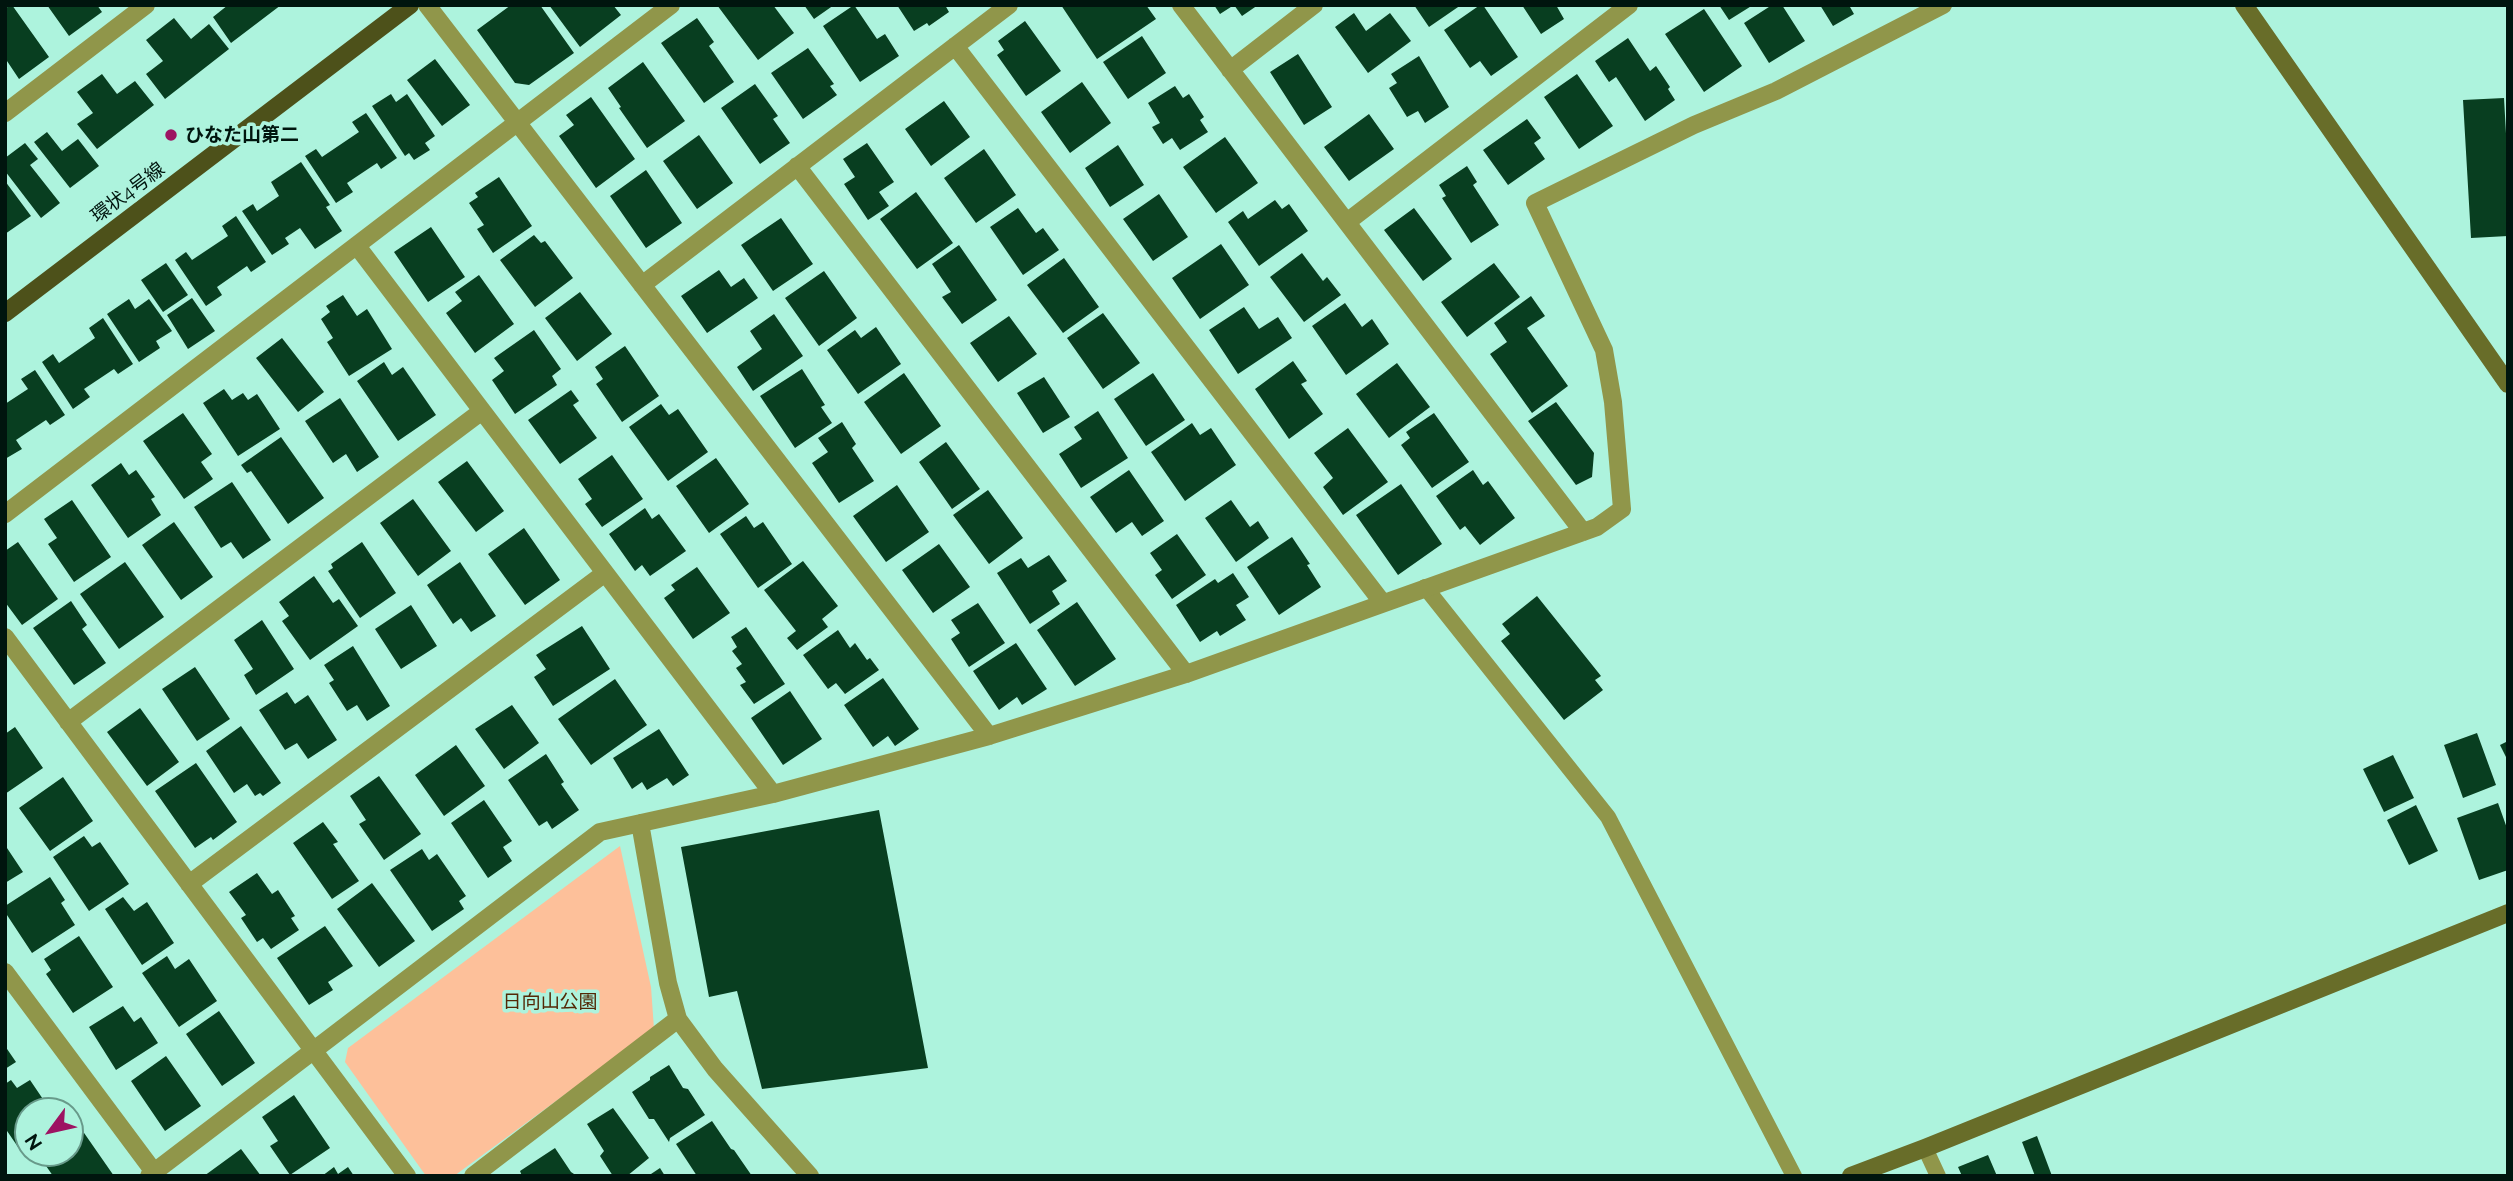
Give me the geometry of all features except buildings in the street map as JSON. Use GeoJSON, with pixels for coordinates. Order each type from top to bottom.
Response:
{"type":"FeatureCollection","features":[{"type":"Feature","properties":{"kind":"main road","name":"環状4号線"},"geometry":{"type":"LineString","coordinates":[[5,313],[410,5]]}},
{"type":"Feature","properties":{"kind":"street"},"geometry":{"type":"LineString","coordinates":[[5,113],[146,5]]}},
{"type":"Feature","properties":{"kind":"street"},"geometry":{"type":"LineString","coordinates":[[427,5],[989,736]]}},
{"type":"Feature","properties":{"kind":"street"},"geometry":{"type":"LineString","coordinates":[[5,514],[671,5]]}},
{"type":"Feature","properties":{"kind":"street"},"geometry":{"type":"LineString","coordinates":[[642,285],[1010,5]]}},
{"type":"Feature","properties":{"kind":"street"},"geometry":{"type":"LineString","coordinates":[[1181,5],[1583,532]]}},
{"type":"Feature","properties":{"kind":"street"},"geometry":{"type":"LineString","coordinates":[[1230,70],[1314,5]]}},
{"type":"Feature","properties":{"kind":"street"},"geometry":{"type":"LineString","coordinates":[[1347,222],[1629,5]]}},
{"type":"Feature","properties":{"kind":"street"},"geometry":{"type":"LineString","coordinates":[[2244,5],[2508,384]]}},
{"type":"Feature","properties":{"kind":"street"},"geometry":{"type":"LineString","coordinates":[[5,972],[153,1174],[600,832],[773,794],[989,736],[1186,674],[1597,527],[1622,509],[1613,402],[1604,351],[1535,203],[1694,125],[1776,90],[1939,6]]}},
{"type":"Feature","properties":{"kind":"street"},"geometry":{"type":"LineString","coordinates":[[955,47],[1382,602]]}},
{"type":"Feature","properties":{"kind":"street"},"geometry":{"type":"LineString","coordinates":[[797,166],[1186,674]]}},
{"type":"Feature","properties":{"kind":"street"},"geometry":{"type":"LineString","coordinates":[[357,246],[773,794]]}},
{"type":"Feature","properties":{"kind":"street"},"geometry":{"type":"LineString","coordinates":[[68,722],[482,411]]}},
{"type":"Feature","properties":{"kind":"street"},"geometry":{"type":"LineString","coordinates":[[189,884],[605,573]]}},
{"type":"Feature","properties":{"kind":"street"},"geometry":{"type":"LineString","coordinates":[[5,637],[407,1176]]}},
{"type":"Feature","properties":{"kind":"street"},"geometry":{"type":"LineString","coordinates":[[640,823],[668,983],[678,1019],[799,1172]]}},
{"type":"Feature","properties":{"kind":"street"},"geometry":{"type":"LineString","coordinates":[[1851,1176],[2508,914]]}},
{"type":"Feature","properties":{"kind":"street"},"geometry":{"type":"LineString","coordinates":[[473,1176],[678,1019]]}},
{"type":"Feature","properties":{"kind":"lane"},"geometry":{"type":"LineString","coordinates":[[1425,587],[1608,817],[1794,1176]]}},
{"type":"Feature","properties":{"kind":"lane"},"geometry":{"type":"LineString","coordinates":[[1925,1148],[1938,1176]]}},
{"type":"Feature","properties":{"kind":"green space","name":"日向山公園"},"geometry":{"type":"Polygon","coordinates":[[[620,846],[651,987],[654,1029],[454,1176],[426,1176],[345,1062],[348,1048],[620,846]]]}},
{"type":"Feature","properties":{"kind":"place","name":"ひなた山第二"},"geometry":{"type":"Point","coordinates":[171,135]}}]}
